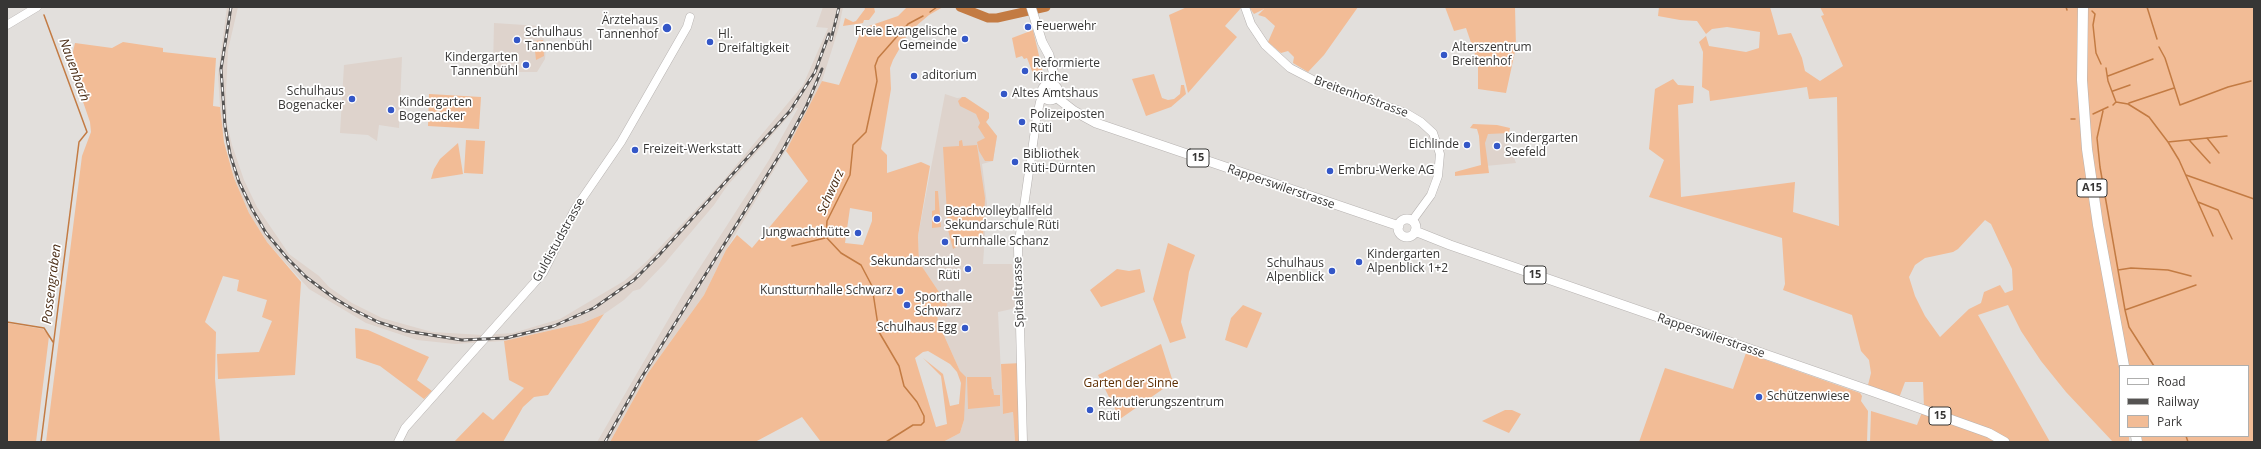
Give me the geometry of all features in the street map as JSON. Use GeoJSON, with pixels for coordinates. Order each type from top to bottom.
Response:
{"type":"FeatureCollection","features":[{"type":"Feature","properties":{"kind":"highway","name":"A15"},"geometry":{"type":"LineString","coordinates":[[2083,7],[2081,66],[2087,148],[2098,225],[2124,365]]}},
{"type":"Feature","properties":{"kind":"main road"},"geometry":{"type":"LineString","coordinates":[[1031,7],[1045,49],[1049,55],[1053,71],[1051,85]]}},
{"type":"Feature","properties":{"kind":"main road"},"geometry":{"type":"LineString","coordinates":[[1051,85],[1058,91],[1056,97],[1051,100],[1044,97],[1044,88],[1051,85]]}},
{"type":"Feature","properties":{"kind":"main road","name":"Rapperswilerstrasse"},"geometry":{"type":"LineString","coordinates":[[1056,97],[1079,114],[1102,125],[1399,226]]}},
{"type":"Feature","properties":{"kind":"main road"},"geometry":{"type":"LineString","coordinates":[[1399,226],[1405,220],[1412,221],[1415,225],[1415,232]]}},
{"type":"Feature","properties":{"kind":"main road","name":"15"},"geometry":{"type":"LineString","coordinates":[[1399,226],[1399,231],[1403,236],[1410,236],[1415,232]]}},
{"type":"Feature","properties":{"kind":"main road","name":"Rapperswilerstrasse"},"geometry":{"type":"LineString","coordinates":[[1415,232],[1874,392],[1989,433],[2005,442]]}},
{"type":"Feature","properties":{"kind":"street","name":"Breitenhofstrasse"},"geometry":{"type":"LineString","coordinates":[[1245,7],[1251,24],[1265,45],[1290,68],[1317,82],[1406,113],[1421,122],[1433,133],[1440,154],[1438,176],[1431,195],[1412,221]]}},
{"type":"Feature","properties":{"kind":"street"},"geometry":{"type":"LineString","coordinates":[[7,26],[33,8]]}},
{"type":"Feature","properties":{"kind":"street","name":"Guldistudstrasse"},"geometry":{"type":"LineString","coordinates":[[398,442],[405,428],[543,273],[575,209],[621,142],[687,27],[690,17]]}},
{"type":"Feature","properties":{"kind":"street","name":"Spitalstrasse"},"geometry":{"type":"LineString","coordinates":[[1023,442],[1018,255],[1036,116],[1040,102],[1044,97]]}},
{"type":"Feature","properties":{"kind":"shaded area"},"geometry":{"type":"Polygon","coordinates":[[[227,7],[238,7],[228,50],[226,91],[227,124],[232,145],[244,180],[257,207],[289,254],[319,276],[329,287],[352,303],[382,318],[432,332],[483,335],[513,333],[560,319],[624,281],[645,263],[722,182],[803,85],[828,28],[816,27],[823,7],[843,7],[839,27],[822,81],[804,120],[726,250],[704,295],[648,373],[610,442],[597,442],[686,289],[769,160],[798,108],[796,108],[727,186],[714,205],[665,263],[640,289],[633,291],[624,300],[604,314],[583,323],[504,341],[455,344],[417,340],[366,323],[309,289],[267,242],[249,213],[234,178],[221,122],[218,75],[227,7]]]}},
{"type":"Feature","properties":{"kind":"shaded area"},"geometry":{"type":"Polygon","coordinates":[[[494,23],[540,26],[546,47],[545,59],[537,72],[515,72],[514,67],[493,69],[494,23]]]}},
{"type":"Feature","properties":{"kind":"shaded area"},"geometry":{"type":"Polygon","coordinates":[[[402,57],[399,128],[379,125],[377,141],[368,135],[340,133],[344,65],[402,57]]]}},
{"type":"Feature","properties":{"kind":"shaded area","name":"Sekundarschule Rüti"},"geometry":{"type":"Polygon","coordinates":[[[945,94],[957,98],[965,97],[989,113],[989,118],[986,122],[997,136],[993,161],[982,164],[987,204],[983,264],[1012,264],[1016,308],[998,312],[1003,414],[1013,412],[1015,442],[943,442],[960,433],[964,420],[960,371],[938,322],[937,312],[947,304],[919,262],[918,236],[945,94]]]}},
{"type":"Feature","properties":{"kind":"shaded area","name":"Kindergarten Seefeld"},"geometry":{"type":"Polygon","coordinates":[[[1482,129],[1503,129],[1516,163],[1486,166],[1482,129]]]}},
{"type":"Feature","properties":{"kind":"green space"},"geometry":{"type":"Polygon","coordinates":[[[864,7],[874,7],[875,12],[869,20],[864,20],[863,23],[843,26],[845,18],[853,22],[856,21],[865,9],[864,7]]]}},
{"type":"Feature","properties":{"kind":"green space"},"geometry":{"type":"Polygon","coordinates":[[[907,7],[943,7],[929,15],[909,32],[893,60],[890,68],[891,89],[881,149],[887,155],[887,173],[921,162],[930,166],[918,236],[919,262],[947,304],[946,311],[937,312],[938,322],[960,371],[966,377],[964,420],[960,433],[943,442],[821,442],[802,417],[755,442],[610,442],[648,373],[704,295],[726,250],[737,235],[752,248],[808,181],[786,151],[822,81],[839,85],[860,34],[866,27],[898,16],[907,7]],[[850,208],[845,243],[863,245],[872,221],[872,212],[850,208]],[[928,351],[923,352],[915,358],[936,427],[947,424],[941,376],[923,358],[943,374],[950,406],[959,404],[961,383],[957,372],[950,364],[928,351]]]}},
{"type":"Feature","properties":{"kind":"green space"},"geometry":{"type":"Polygon","coordinates":[[[1187,7],[1241,8],[1225,26],[1237,37],[1188,93],[1169,15],[1187,7]]]}},
{"type":"Feature","properties":{"kind":"green space"},"geometry":{"type":"Polygon","coordinates":[[[1249,7],[1358,7],[1324,55],[1308,72],[1293,63],[1294,57],[1288,51],[1281,53],[1268,42],[1275,26],[1265,17],[1258,15],[1264,9],[1254,14],[1249,7]]]}},
{"type":"Feature","properties":{"kind":"green space"},"geometry":{"type":"Polygon","coordinates":[[[1445,7],[1515,7],[1516,47],[1506,93],[1478,89],[1478,63],[1466,28],[1454,31],[1445,7]]]}},
{"type":"Feature","properties":{"kind":"green space"},"geometry":{"type":"Polygon","coordinates":[[[1659,7],[1770,7],[1778,35],[1791,33],[1802,58],[1805,71],[1820,81],[1843,66],[1821,16],[1824,15],[1820,7],[2254,7],[2254,442],[2137,442],[2136,437],[2249,437],[2249,365],[2119,365],[2119,437],[2129,437],[2129,442],[2113,442],[2066,392],[2041,361],[2021,331],[2008,305],[1978,315],[2050,442],[1870,442],[1871,411],[1917,425],[1924,407],[1923,382],[1905,382],[1899,398],[1868,385],[1871,373],[1869,360],[1861,351],[1852,315],[1783,290],[1785,284],[1782,238],[1649,197],[1664,160],[1649,149],[1655,89],[1673,79],[1678,85],[1694,86],[1693,103],[1678,105],[1681,197],[1795,182],[1793,212],[1839,226],[1837,97],[1809,99],[1807,87],[1710,101],[1709,91],[1702,87],[1703,52],[1699,42],[1706,36],[1709,46],[1746,52],[1759,48],[1760,32],[1727,27],[1712,29],[1706,34],[1697,21],[1658,16],[1659,7]],[[1985,220],[1958,249],[1953,252],[1925,258],[1915,265],[1909,277],[1915,296],[1925,316],[1940,337],[1969,309],[1981,303],[1984,292],[2000,285],[2005,293],[2013,290],[2012,269],[1991,224],[1985,220]]]}},
{"type":"Feature","properties":{"kind":"green space"},"geometry":{"type":"Polygon","coordinates":[[[1033,30],[1044,77],[1042,79],[1035,79],[1027,58],[1024,59],[1022,56],[1016,58],[1012,38],[1033,30]]]}},
{"type":"Feature","properties":{"kind":"green space"},"geometry":{"type":"Polygon","coordinates":[[[543,40],[544,56],[536,60],[534,41],[543,40]]]}},
{"type":"Feature","properties":{"kind":"green space"},"geometry":{"type":"Polygon","coordinates":[[[123,42],[163,48],[163,52],[216,58],[213,106],[220,107],[224,142],[234,178],[249,213],[267,242],[301,282],[295,375],[218,379],[217,354],[259,352],[272,321],[262,317],[267,300],[237,291],[239,280],[223,276],[205,322],[216,332],[215,379],[220,442],[46,442],[82,156],[91,132],[90,122],[70,64],[75,43],[112,48],[123,42]]]}},
{"type":"Feature","properties":{"kind":"green space"},"geometry":{"type":"Polygon","coordinates":[[[1154,74],[1162,98],[1168,100],[1174,99],[1180,94],[1181,85],[1184,85],[1186,94],[1171,107],[1146,116],[1132,79],[1154,74]]]}},
{"type":"Feature","properties":{"kind":"green space"},"geometry":{"type":"Polygon","coordinates":[[[429,94],[481,97],[479,129],[428,126],[429,94]]]}},
{"type":"Feature","properties":{"kind":"green space"},"geometry":{"type":"Polygon","coordinates":[[[962,97],[965,97],[989,113],[989,118],[986,122],[997,136],[993,161],[985,161],[979,151],[977,142],[985,138],[978,127],[980,123],[976,114],[960,106],[958,101],[962,97]]]}},
{"type":"Feature","properties":{"kind":"green space"},"geometry":{"type":"Polygon","coordinates":[[[1473,124],[1497,125],[1510,128],[1509,133],[1488,134],[1485,143],[1489,173],[1455,176],[1455,172],[1481,165],[1479,136],[1477,129],[1470,128],[1473,124]]]}},
{"type":"Feature","properties":{"kind":"green space"},"geometry":{"type":"Polygon","coordinates":[[[466,140],[485,141],[483,174],[464,173],[466,140]]]}},
{"type":"Feature","properties":{"kind":"green space"},"geometry":{"type":"Polygon","coordinates":[[[962,140],[963,146],[977,145],[985,198],[983,237],[961,244],[953,249],[948,230],[943,147],[959,146],[959,141],[962,140]]]}},
{"type":"Feature","properties":{"kind":"green space"},"geometry":{"type":"Polygon","coordinates":[[[458,143],[463,174],[431,179],[434,169],[440,159],[458,143]]]}},
{"type":"Feature","properties":{"kind":"green space","name":"Beachvolleyballfeld Sekundarschule Rüti"},"geometry":{"type":"Polygon","coordinates":[[[935,191],[938,191],[941,227],[932,228],[932,211],[935,210],[935,191]]]}},
{"type":"Feature","properties":{"kind":"green space"},"geometry":{"type":"Polygon","coordinates":[[[1168,243],[1195,255],[1189,272],[1181,322],[1186,338],[1170,343],[1153,299],[1168,243]]]}},
{"type":"Feature","properties":{"kind":"green space"},"geometry":{"type":"Polygon","coordinates":[[[1117,269],[1129,271],[1140,269],[1145,292],[1101,307],[1090,290],[1117,269]]]}},
{"type":"Feature","properties":{"kind":"green space"},"geometry":{"type":"Polygon","coordinates":[[[1243,305],[1262,313],[1247,348],[1225,340],[1231,318],[1243,305]]]}},
{"type":"Feature","properties":{"kind":"green space"},"geometry":{"type":"Polygon","coordinates":[[[604,314],[548,395],[534,397],[523,407],[503,442],[454,442],[483,412],[493,420],[524,388],[509,380],[504,341],[583,323],[604,314]]]}},
{"type":"Feature","properties":{"kind":"green space"},"geometry":{"type":"Polygon","coordinates":[[[7,323],[43,329],[49,336],[36,442],[7,442],[7,323]]]}},
{"type":"Feature","properties":{"kind":"green space"},"geometry":{"type":"Polygon","coordinates":[[[355,328],[368,330],[429,357],[417,380],[432,391],[424,399],[380,366],[356,358],[355,328]]]}},
{"type":"Feature","properties":{"kind":"green space","name":"Garten der Sinne"},"geometry":{"type":"Polygon","coordinates":[[[1161,344],[1173,382],[1120,419],[1098,375],[1161,344]]]}},
{"type":"Feature","properties":{"kind":"green space","name":"Schützenwiese"},"geometry":{"type":"Polygon","coordinates":[[[1746,353],[1860,393],[1862,396],[1861,401],[1868,411],[1867,442],[1639,442],[1665,368],[1733,389],[1746,353]]]}},
{"type":"Feature","properties":{"kind":"green space"},"geometry":{"type":"Polygon","coordinates":[[[1022,363],[1024,442],[1015,442],[1013,412],[1003,414],[1001,364],[1022,363]]]}},
{"type":"Feature","properties":{"kind":"green space"},"geometry":{"type":"Polygon","coordinates":[[[967,377],[991,377],[994,395],[1000,395],[1000,406],[968,409],[967,377]]]}},
{"type":"Feature","properties":{"kind":"green space"},"geometry":{"type":"Polygon","coordinates":[[[1505,410],[1512,410],[1521,414],[1509,433],[1482,421],[1505,410]]]}},
{"type":"Feature","properties":{"kind":"waterway","name":"Schwarz"},"geometry":{"type":"LineString","coordinates":[[930,12],[937,7]]}},
{"type":"Feature","properties":{"kind":"waterway"},"geometry":{"type":"LineString","coordinates":[[960,7],[988,18],[997,18],[1046,7]]}},
{"type":"Feature","properties":{"kind":"waterway"},"geometry":{"type":"LineString","coordinates":[[2147,7],[2157,39]]}},
{"type":"Feature","properties":{"kind":"waterway"},"geometry":{"type":"LineString","coordinates":[[2092,11],[2095,14],[2093,25],[2096,53],[2101,64]]}},
{"type":"Feature","properties":{"kind":"waterway","name":"Possengraben"},"geometry":{"type":"LineString","coordinates":[[41,442],[79,142],[87,132],[44,15]]}},
{"type":"Feature","properties":{"kind":"waterway","name":"Schwarz"},"geometry":{"type":"LineString","coordinates":[[886,442],[913,425],[921,425],[924,422],[924,416],[917,402],[904,386],[899,366],[879,332],[872,286],[861,265],[841,253],[826,237],[827,221],[850,175],[853,145],[866,132],[877,81],[875,66],[878,58],[908,24],[923,16]]}},
{"type":"Feature","properties":{"kind":"waterway"},"geometry":{"type":"LineString","coordinates":[[2159,47],[2165,58],[2180,105],[2228,87],[2251,81]]}},
{"type":"Feature","properties":{"kind":"waterway"},"geometry":{"type":"LineString","coordinates":[[2108,76],[2153,59]]}},
{"type":"Feature","properties":{"kind":"waterway"},"geometry":{"type":"LineString","coordinates":[[2106,68],[2108,81],[2116,102],[2113,105]]}},
{"type":"Feature","properties":{"kind":"waterway"},"geometry":{"type":"LineString","coordinates":[[2113,91],[2130,85]]}},
{"type":"Feature","properties":{"kind":"waterway"},"geometry":{"type":"LineString","coordinates":[[2129,103],[2174,88]]}},
{"type":"Feature","properties":{"kind":"waterway"},"geometry":{"type":"LineString","coordinates":[[2116,102],[2128,104],[2149,117],[2168,142],[2179,160],[2213,236]]}},
{"type":"Feature","properties":{"kind":"waterway"},"geometry":{"type":"LineString","coordinates":[[2093,114],[2108,107]]}},
{"type":"Feature","properties":{"kind":"waterway"},"geometry":{"type":"LineString","coordinates":[[2103,111],[2097,138],[2100,167],[2125,310],[2129,327],[2153,365]]}},
{"type":"Feature","properties":{"kind":"waterway"},"geometry":{"type":"LineString","coordinates":[[2168,142],[2227,136]]}},
{"type":"Feature","properties":{"kind":"waterway"},"geometry":{"type":"LineString","coordinates":[[2207,138],[2219,153]]}},
{"type":"Feature","properties":{"kind":"waterway"},"geometry":{"type":"LineString","coordinates":[[2190,141],[2210,163]]}},
{"type":"Feature","properties":{"kind":"waterway"},"geometry":{"type":"LineString","coordinates":[[2186,175],[2254,199]]}},
{"type":"Feature","properties":{"kind":"waterway"},"geometry":{"type":"LineString","coordinates":[[2198,202],[2218,210],[2232,239]]}},
{"type":"Feature","properties":{"kind":"waterway"},"geometry":{"type":"LineString","coordinates":[[792,246],[825,238]]}},
{"type":"Feature","properties":{"kind":"waterway"},"geometry":{"type":"LineString","coordinates":[[2118,270],[2131,268],[2168,270],[2191,276]]}},
{"type":"Feature","properties":{"kind":"waterway"},"geometry":{"type":"LineString","coordinates":[[2125,310],[2196,285]]}},
{"type":"Feature","properties":{"kind":"waterway"},"geometry":{"type":"LineString","coordinates":[[7,322],[44,328],[53,342]]}},
{"type":"Feature","properties":{"kind":"waterway"},"geometry":{"type":"LineString","coordinates":[[2186,437],[2188,442]]}},
{"type":"Feature","properties":{"kind":"railway"},"geometry":{"type":"LineString","coordinates":[[231,7],[221,69],[225,126],[230,154],[239,182],[266,233],[288,259],[306,277],[334,298],[354,310],[378,322],[406,331],[462,340],[506,338],[554,326],[594,308],[634,280],[659,255],[790,111],[815,72],[829,34]]}},
{"type":"Feature","properties":{"kind":"railway"},"geometry":{"type":"LineString","coordinates":[[831,40],[839,7]]}},
{"type":"Feature","properties":{"kind":"railway"},"geometry":{"type":"LineString","coordinates":[[605,442],[640,380],[784,148],[806,107],[822,69]]}},
{"type":"Feature","properties":{"kind":"place","name":"Feuerwehr"},"geometry":{"type":"Point","coordinates":[1028,27]}},
{"type":"Feature","properties":{"kind":"place","name":"Ärztehaus Tannenhof"},"geometry":{"type":"Point","coordinates":[667,28]}},
{"type":"Feature","properties":{"kind":"place","name":"Freie Evangelische Gemeinde"},"geometry":{"type":"Point","coordinates":[965,39]}},
{"type":"Feature","properties":{"kind":"place","name":"Schulhaus Tannenbühl"},"geometry":{"type":"Point","coordinates":[517,40]}},
{"type":"Feature","properties":{"kind":"place","name":"Hl. Dreifaltigkeit"},"geometry":{"type":"Point","coordinates":[710,42]}},
{"type":"Feature","properties":{"kind":"place","name":"Alterszentrum Breitenhof"},"geometry":{"type":"Point","coordinates":[1444,55]}},
{"type":"Feature","properties":{"kind":"place","name":"Kindergarten Tannenbühl"},"geometry":{"type":"Point","coordinates":[526,65]}},
{"type":"Feature","properties":{"kind":"place","name":"Reformierte Kirche"},"geometry":{"type":"Point","coordinates":[1025,71]}},
{"type":"Feature","properties":{"kind":"place","name":"aditorium"},"geometry":{"type":"Point","coordinates":[914,76]}},
{"type":"Feature","properties":{"kind":"place","name":"Altes Amtshaus"},"geometry":{"type":"Point","coordinates":[1004,94]}},
{"type":"Feature","properties":{"kind":"place","name":"Schulhaus Bogenacker"},"geometry":{"type":"Point","coordinates":[352,99]}},
{"type":"Feature","properties":{"kind":"place","name":"Kindergarten Bogenacker"},"geometry":{"type":"Point","coordinates":[391,110]}},
{"type":"Feature","properties":{"kind":"place","name":"Polizeiposten Rüti"},"geometry":{"type":"Point","coordinates":[1022,122]}},
{"type":"Feature","properties":{"kind":"place","name":"Eichlinde"},"geometry":{"type":"Point","coordinates":[1467,145]}},
{"type":"Feature","properties":{"kind":"place","name":"Kindergarten Seefeld"},"geometry":{"type":"Point","coordinates":[1497,146]}},
{"type":"Feature","properties":{"kind":"place","name":"Freizeit-Werkstatt"},"geometry":{"type":"Point","coordinates":[635,150]}},
{"type":"Feature","properties":{"kind":"place","name":"Bibliothek Rüti-Dürnten"},"geometry":{"type":"Point","coordinates":[1015,162]}},
{"type":"Feature","properties":{"kind":"place","name":"Embru-Werke AG"},"geometry":{"type":"Point","coordinates":[1330,171]}},
{"type":"Feature","properties":{"kind":"place","name":"Beachvolleyballfeld Sekundarschule Rüti"},"geometry":{"type":"Point","coordinates":[937,219]}},
{"type":"Feature","properties":{"kind":"place","name":"Jungwachthütte"},"geometry":{"type":"Point","coordinates":[858,233]}},
{"type":"Feature","properties":{"kind":"place","name":"Turnhalle Schanz"},"geometry":{"type":"Point","coordinates":[945,242]}},
{"type":"Feature","properties":{"kind":"place","name":"Kindergarten Alpenblick 1+2"},"geometry":{"type":"Point","coordinates":[1359,262]}},
{"type":"Feature","properties":{"kind":"place","name":"Sekundarschule Rüti"},"geometry":{"type":"Point","coordinates":[968,269]}},
{"type":"Feature","properties":{"kind":"place","name":"Schulhaus Alpenblick"},"geometry":{"type":"Point","coordinates":[1332,271]}},
{"type":"Feature","properties":{"kind":"place","name":"Kunstturnhalle Schwarz"},"geometry":{"type":"Point","coordinates":[900,291]}},
{"type":"Feature","properties":{"kind":"place","name":"Sporthalle Schwarz"},"geometry":{"type":"Point","coordinates":[907,305]}},
{"type":"Feature","properties":{"kind":"place","name":"Schulhaus Egg"},"geometry":{"type":"Point","coordinates":[965,328]}},
{"type":"Feature","properties":{"kind":"place","name":"Schützenwiese"},"geometry":{"type":"Point","coordinates":[1759,397]}},
{"type":"Feature","properties":{"kind":"place","name":"Rekrutierungszentrum Rüti"},"geometry":{"type":"Point","coordinates":[1090,410]}},
{"type":"Feature","properties":{"kind":"water label","name":"Nauenbach"},"geometry":{"type":"Point","coordinates":[74,70]}}]}
